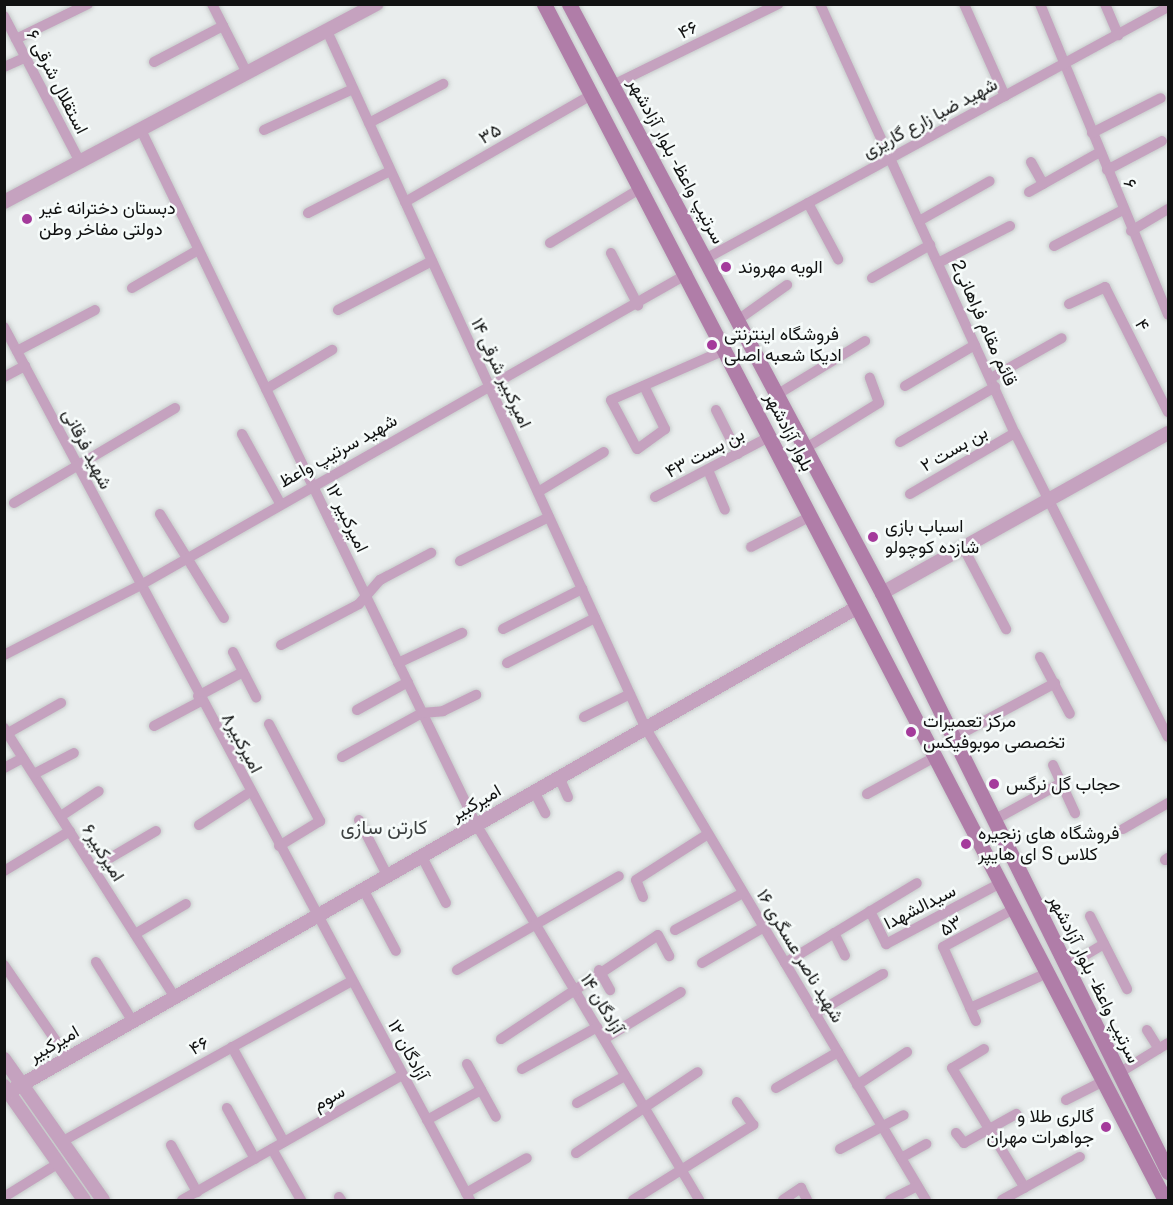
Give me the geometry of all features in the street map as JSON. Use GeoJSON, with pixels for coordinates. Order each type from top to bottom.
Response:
{"type":"FeatureCollection","features":[{"type":"Feature","properties":{"kind":"main road"},"geometry":{"type":"LineString","coordinates":[[544,4],[687,274]]}},
{"type":"Feature","properties":{"kind":"main road","name":"سرتیپ واعظ - بلوار آزادشهر"},"geometry":{"type":"LineString","coordinates":[[569,4],[707,258],[882,592],[1168,1172]]}},
{"type":"Feature","properties":{"kind":"main road","name":"بلوار آزادشهر"},"geometry":{"type":"LineString","coordinates":[[687,274],[856,608]]}},
{"type":"Feature","properties":{"kind":"main road"},"geometry":{"type":"LineString","coordinates":[[856,608],[1162,1198]]}},
{"type":"Feature","properties":{"kind":"street"},"geometry":{"type":"LineString","coordinates":[[16,39],[88,4]]}},
{"type":"Feature","properties":{"kind":"street"},"geometry":{"type":"LineString","coordinates":[[212,4],[247,74]]}},
{"type":"Feature","properties":{"kind":"street"},"geometry":{"type":"LineString","coordinates":[[4,202],[377,4]]}},
{"type":"Feature","properties":{"kind":"street","name":"۴۶"},"geometry":{"type":"LineString","coordinates":[[613,85],[778,4]]}},
{"type":"Feature","properties":{"kind":"street","name":"2قائم مقام فراهانی"},"geometry":{"type":"LineString","coordinates":[[820,4],[1015,433],[1168,737]]}},
{"type":"Feature","properties":{"kind":"street"},"geometry":{"type":"LineString","coordinates":[[964,4],[1005,96]]}},
{"type":"Feature","properties":{"kind":"street","name":"۶"},"geometry":{"type":"LineString","coordinates":[[1040,4],[1066,63],[1131,231],[1168,315]]}},
{"type":"Feature","properties":{"kind":"street"},"geometry":{"type":"LineString","coordinates":[[1105,4],[1118,35]]}},
{"type":"Feature","properties":{"kind":"street","name":"شهید ضیا زارع گاریزی"},"geometry":{"type":"LineString","coordinates":[[707,258],[1168,7]]}},
{"type":"Feature","properties":{"kind":"street","name":"استقلال شرقی ۶"},"geometry":{"type":"LineString","coordinates":[[4,16],[80,162]]}},
{"type":"Feature","properties":{"kind":"street"},"geometry":{"type":"LineString","coordinates":[[154,62],[223,26]]}},
{"type":"Feature","properties":{"kind":"street","name":"۱۴ امیرکبیر شرقی"},"geometry":{"type":"LineString","coordinates":[[327,31],[645,728]]}},
{"type":"Feature","properties":{"kind":"street"},"geometry":{"type":"LineString","coordinates":[[4,67],[26,57]]}},
{"type":"Feature","properties":{"kind":"street"},"geometry":{"type":"LineString","coordinates":[[369,123],[443,84]]}},
{"type":"Feature","properties":{"kind":"street"},"geometry":{"type":"LineString","coordinates":[[264,130],[353,89]]}},
{"type":"Feature","properties":{"kind":"street","name":"۳۵"},"geometry":{"type":"LineString","coordinates":[[405,202],[591,95]]}},
{"type":"Feature","properties":{"kind":"street"},"geometry":{"type":"LineString","coordinates":[[1092,133],[1161,98]]}},
{"type":"Feature","properties":{"kind":"street","name":"امیرکبیر ۱۲"},"geometry":{"type":"LineString","coordinates":[[141,130],[476,824]]}},
{"type":"Feature","properties":{"kind":"street"},"geometry":{"type":"LineString","coordinates":[[1107,170],[1162,141]]}},
{"type":"Feature","properties":{"kind":"street"},"geometry":{"type":"LineString","coordinates":[[1029,192],[1100,152]]}},
{"type":"Feature","properties":{"kind":"street"},"geometry":{"type":"LineString","coordinates":[[1031,162],[1043,184]]}},
{"type":"Feature","properties":{"kind":"street"},"geometry":{"type":"LineString","coordinates":[[308,213],[390,171]]}},
{"type":"Feature","properties":{"kind":"street"},"geometry":{"type":"LineString","coordinates":[[919,221],[990,181]]}},
{"type":"Feature","properties":{"kind":"street"},"geometry":{"type":"LineString","coordinates":[[550,243],[641,188]]}},
{"type":"Feature","properties":{"kind":"street"},"geometry":{"type":"LineString","coordinates":[[808,203],[838,259]]}},
{"type":"Feature","properties":{"kind":"street"},"geometry":{"type":"LineString","coordinates":[[1131,231],[1168,209]]}},
{"type":"Feature","properties":{"kind":"street"},"geometry":{"type":"LineString","coordinates":[[1054,246],[1123,210]]}},
{"type":"Feature","properties":{"kind":"street"},"geometry":{"type":"LineString","coordinates":[[938,262],[1010,226]]}},
{"type":"Feature","properties":{"kind":"street"},"geometry":{"type":"LineString","coordinates":[[872,278],[930,245]]}},
{"type":"Feature","properties":{"kind":"street"},"geometry":{"type":"LineString","coordinates":[[132,288],[198,249]]}},
{"type":"Feature","properties":{"kind":"street"},"geometry":{"type":"LineString","coordinates":[[611,253],[638,305]]}},
{"type":"Feature","properties":{"kind":"street"},"geometry":{"type":"LineString","coordinates":[[338,310],[432,261]]}},
{"type":"Feature","properties":{"kind":"street","name":"شهید سرتیپ واعظ"},"geometry":{"type":"LineString","coordinates":[[4,655],[139,586],[313,484],[638,305],[687,274]]}},
{"type":"Feature","properties":{"kind":"street"},"geometry":{"type":"LineString","coordinates":[[739,319],[788,285]]}},
{"type":"Feature","properties":{"kind":"street","name":"۴"},"geometry":{"type":"LineString","coordinates":[[1069,304],[1105,288],[1168,412]]}},
{"type":"Feature","properties":{"kind":"street"},"geometry":{"type":"LineString","coordinates":[[17,351],[95,310]]}},
{"type":"Feature","properties":{"kind":"street","name":"شهید فرقانی"},"geometry":{"type":"LineString","coordinates":[[4,327],[139,586]]}},
{"type":"Feature","properties":{"kind":"street"},"geometry":{"type":"LineString","coordinates":[[900,442],[1062,338]]}},
{"type":"Feature","properties":{"kind":"street"},"geometry":{"type":"LineString","coordinates":[[778,394],[865,341]]}},
{"type":"Feature","properties":{"kind":"street"},"geometry":{"type":"LineString","coordinates":[[905,386],[975,345]]}},
{"type":"Feature","properties":{"kind":"street"},"geometry":{"type":"LineString","coordinates":[[266,390],[332,350]]}},
{"type":"Feature","properties":{"kind":"street"},"geometry":{"type":"LineString","coordinates":[[644,386],[665,429],[638,449],[611,400],[725,350]]}},
{"type":"Feature","properties":{"kind":"street"},"geometry":{"type":"LineString","coordinates":[[4,377],[25,366]]}},
{"type":"Feature","properties":{"kind":"street"},"geometry":{"type":"LineString","coordinates":[[806,448],[879,403],[870,378]]}},
{"type":"Feature","properties":{"kind":"street"},"geometry":{"type":"LineString","coordinates":[[14,504],[175,408]]}},
{"type":"Feature","properties":{"kind":"street"},"geometry":{"type":"LineString","coordinates":[[716,410],[738,454]]}},
{"type":"Feature","properties":{"kind":"street","name":"بن بست ۲"},"geometry":{"type":"LineString","coordinates":[[910,494],[1015,433]]}},
{"type":"Feature","properties":{"kind":"street"},"geometry":{"type":"LineString","coordinates":[[242,434],[280,503]]}},
{"type":"Feature","properties":{"kind":"street"},"geometry":{"type":"LineString","coordinates":[[882,592],[1168,434]]}},
{"type":"Feature","properties":{"kind":"street","name":"بن بست ۴۳"},"geometry":{"type":"LineString","coordinates":[[655,497],[769,437]]}},
{"type":"Feature","properties":{"kind":"street"},"geometry":{"type":"LineString","coordinates":[[538,492],[604,452]]}},
{"type":"Feature","properties":{"kind":"street"},"geometry":{"type":"LineString","coordinates":[[708,470],[725,510]]}},
{"type":"Feature","properties":{"kind":"street"},"geometry":{"type":"LineString","coordinates":[[160,514],[224,618]]}},
{"type":"Feature","properties":{"kind":"street"},"geometry":{"type":"LineString","coordinates":[[751,547],[809,516]]}},
{"type":"Feature","properties":{"kind":"street"},"geometry":{"type":"LineString","coordinates":[[460,561],[549,517]]}},
{"type":"Feature","properties":{"kind":"street"},"geometry":{"type":"LineString","coordinates":[[963,547],[1006,629]]}},
{"type":"Feature","properties":{"kind":"street"},"geometry":{"type":"LineString","coordinates":[[281,645],[366,597],[380,580],[431,553]]}},
{"type":"Feature","properties":{"kind":"street","name":"امیرکبیر۸"},"geometry":{"type":"LineString","coordinates":[[139,586],[316,915]]}},
{"type":"Feature","properties":{"kind":"street"},"geometry":{"type":"LineString","coordinates":[[503,629],[582,589]]}},
{"type":"Feature","properties":{"kind":"street","name":"امیرکبیر"},"geometry":{"type":"LineString","coordinates":[[11,1087],[856,608]]}},
{"type":"Feature","properties":{"kind":"street"},"geometry":{"type":"LineString","coordinates":[[507,663],[595,618]]}},
{"type":"Feature","properties":{"kind":"street"},"geometry":{"type":"LineString","coordinates":[[398,663],[462,633]]}},
{"type":"Feature","properties":{"kind":"street"},"geometry":{"type":"LineString","coordinates":[[233,652],[256,697]]}},
{"type":"Feature","properties":{"kind":"street"},"geometry":{"type":"LineString","coordinates":[[1040,657],[1071,714]]}},
{"type":"Feature","properties":{"kind":"street"},"geometry":{"type":"LineString","coordinates":[[154,726],[243,672]]}},
{"type":"Feature","properties":{"kind":"street"},"geometry":{"type":"LineString","coordinates":[[357,710],[408,682]]}},
{"type":"Feature","properties":{"kind":"street"},"geometry":{"type":"LineString","coordinates":[[953,738],[1055,683]]}},
{"type":"Feature","properties":{"kind":"street"},"geometry":{"type":"LineString","coordinates":[[342,757],[422,713],[443,711],[476,694]]}},
{"type":"Feature","properties":{"kind":"street"},"geometry":{"type":"LineString","coordinates":[[584,717],[630,694]]}},
{"type":"Feature","properties":{"kind":"street"},"geometry":{"type":"LineString","coordinates":[[6,731],[61,703]]}},
{"type":"Feature","properties":{"kind":"street"},"geometry":{"type":"LineString","coordinates":[[269,724],[320,821],[279,846]]}},
{"type":"Feature","properties":{"kind":"street","name":"۱۶ شهید ناصر عسگری"},"geometry":{"type":"LineString","coordinates":[[645,728],[926,1200]]}},
{"type":"Feature","properties":{"kind":"street","name":"امیرکبیر۶"},"geometry":{"type":"LineString","coordinates":[[6,731],[174,996]]}},
{"type":"Feature","properties":{"kind":"street"},"geometry":{"type":"LineString","coordinates":[[34,774],[74,753]]}},
{"type":"Feature","properties":{"kind":"street"},"geometry":{"type":"LineString","coordinates":[[4,768],[23,758]]}},
{"type":"Feature","properties":{"kind":"street"},"geometry":{"type":"LineString","coordinates":[[867,794],[933,758]]}},
{"type":"Feature","properties":{"kind":"street"},"geometry":{"type":"LineString","coordinates":[[1053,765],[1076,813]]}},
{"type":"Feature","properties":{"kind":"street"},"geometry":{"type":"LineString","coordinates":[[559,777],[568,796]]}},
{"type":"Feature","properties":{"kind":"street"},"geometry":{"type":"LineString","coordinates":[[994,820],[1061,783]]}},
{"type":"Feature","properties":{"kind":"street"},"geometry":{"type":"LineString","coordinates":[[61,816],[99,791]]}},
{"type":"Feature","properties":{"kind":"street"},"geometry":{"type":"LineString","coordinates":[[534,791],[545,813]]}},
{"type":"Feature","properties":{"kind":"street"},"geometry":{"type":"LineString","coordinates":[[199,825],[250,792]]}},
{"type":"Feature","properties":{"kind":"street"},"geometry":{"type":"LineString","coordinates":[[1123,829],[1168,803]]}},
{"type":"Feature","properties":{"kind":"street"},"geometry":{"type":"LineString","coordinates":[[359,820],[387,875]]}},
{"type":"Feature","properties":{"kind":"street","name":"۱۴ آزادگان"},"geometry":{"type":"LineString","coordinates":[[476,824],[699,1200]]}},
{"type":"Feature","properties":{"kind":"street"},"geometry":{"type":"LineString","coordinates":[[4,871],[70,831]]}},
{"type":"Feature","properties":{"kind":"street"},"geometry":{"type":"LineString","coordinates":[[93,868],[156,831]]}},
{"type":"Feature","properties":{"kind":"street"},"geometry":{"type":"LineString","coordinates":[[643,897],[636,880],[708,834]]}},
{"type":"Feature","properties":{"kind":"street"},"geometry":{"type":"LineString","coordinates":[[421,855],[446,903]]}},
{"type":"Feature","properties":{"kind":"street"},"geometry":{"type":"LineString","coordinates":[[457,970],[619,876]]}},
{"type":"Feature","properties":{"kind":"street","name":"سیدالشهدا"},"geometry":{"type":"LineString","coordinates":[[785,963],[917,883]]}},
{"type":"Feature","properties":{"kind":"street","name":"سیدالشهدا"},"geometry":{"type":"LineString","coordinates":[[870,911],[886,944],[999,884]]}},
{"type":"Feature","properties":{"kind":"street"},"geometry":{"type":"LineString","coordinates":[[363,889],[396,951]]}},
{"type":"Feature","properties":{"kind":"street"},"geometry":{"type":"LineString","coordinates":[[675,930],[743,893]]}},
{"type":"Feature","properties":{"kind":"street"},"geometry":{"type":"LineString","coordinates":[[135,934],[186,904]]}},
{"type":"Feature","properties":{"kind":"street","name":"۵۳"},"geometry":{"type":"LineString","coordinates":[[976,1021],[943,947],[1012,910]]}},
{"type":"Feature","properties":{"kind":"street","name":"۱۲ آزادگان"},"geometry":{"type":"LineString","coordinates":[[316,915],[468,1197]]}},
{"type":"Feature","properties":{"kind":"street"},"geometry":{"type":"LineString","coordinates":[[1090,916],[1127,989]]}},
{"type":"Feature","properties":{"kind":"street"},"geometry":{"type":"LineString","coordinates":[[702,963],[764,927]]}},
{"type":"Feature","properties":{"kind":"street"},"geometry":{"type":"LineString","coordinates":[[834,933],[845,956]]}},
{"type":"Feature","properties":{"kind":"street"},"geometry":{"type":"LineString","coordinates":[[501,1039],[599,970],[658,935],[669,956]]}},
{"type":"Feature","properties":{"kind":"street"},"geometry":{"type":"LineString","coordinates":[[1066,966],[1104,944]]}},
{"type":"Feature","properties":{"kind":"street"},"geometry":{"type":"LineString","coordinates":[[96,962],[132,1020]]}},
{"type":"Feature","properties":{"kind":"street"},"geometry":{"type":"LineString","coordinates":[[4,965],[67,1057]]}},
{"type":"Feature","properties":{"kind":"street"},"geometry":{"type":"LineString","coordinates":[[599,970],[610,990]]}},
{"type":"Feature","properties":{"kind":"street"},"geometry":{"type":"LineString","coordinates":[[815,1014],[883,974]]}},
{"type":"Feature","properties":{"kind":"street"},"geometry":{"type":"LineString","coordinates":[[970,1008],[1046,974]]}},
{"type":"Feature","properties":{"kind":"street","name":"۴۶"},"geometry":{"type":"LineString","coordinates":[[63,1141],[352,981]]}},
{"type":"Feature","properties":{"kind":"street"},"geometry":{"type":"LineString","coordinates":[[604,1039],[681,992]]}},
{"type":"Feature","properties":{"kind":"street"},"geometry":{"type":"LineString","coordinates":[[522,1069],[597,1027]]}},
{"type":"Feature","properties":{"kind":"street"},"geometry":{"type":"LineString","coordinates":[[1119,1073],[1164,1046],[1147,1030]]}},
{"type":"Feature","properties":{"kind":"street"},"geometry":{"type":"LineString","coordinates":[[232,1047],[284,1142]]}},
{"type":"Feature","properties":{"kind":"street"},"geometry":{"type":"LineString","coordinates":[[984,1049],[952,1068],[1025,1188]]}},
{"type":"Feature","properties":{"kind":"street"},"geometry":{"type":"LineString","coordinates":[[776,1088],[838,1052]]}},
{"type":"Feature","properties":{"kind":"street"},"geometry":{"type":"LineString","coordinates":[[857,1085],[907,1053]]}},
{"type":"Feature","properties":{"kind":"street"},"geometry":{"type":"LineString","coordinates":[[4,1059],[11,1087],[84,1200]]}},
{"type":"Feature","properties":{"kind":"street"},"geometry":{"type":"LineString","coordinates":[[467,1064],[496,1117]]}},
{"type":"Feature","properties":{"kind":"street"},"geometry":{"type":"LineString","coordinates":[[576,1153],[646,1111],[698,1072]]}},
{"type":"Feature","properties":{"kind":"street","name":"سوم"},"geometry":{"type":"LineString","coordinates":[[182,1200],[402,1075]]}},
{"type":"Feature","properties":{"kind":"street"},"geometry":{"type":"LineString","coordinates":[[577,1103],[626,1076]]}},
{"type":"Feature","properties":{"kind":"street"},"geometry":{"type":"LineString","coordinates":[[1066,1100],[1102,1082]]}},
{"type":"Feature","properties":{"kind":"street"},"geometry":{"type":"LineString","coordinates":[[11,1087],[63,1141],[103,1200]]}},
{"type":"Feature","properties":{"kind":"street"},"geometry":{"type":"LineString","coordinates":[[427,1120],[481,1090]]}},
{"type":"Feature","properties":{"kind":"street"},"geometry":{"type":"LineString","coordinates":[[633,1200],[753,1125],[737,1102]]}},
{"type":"Feature","properties":{"kind":"street"},"geometry":{"type":"LineString","coordinates":[[227,1108],[255,1159]]}},
{"type":"Feature","properties":{"kind":"street"},"geometry":{"type":"LineString","coordinates":[[956,1133],[964,1143],[1016,1114]]}},
{"type":"Feature","properties":{"kind":"street"},"geometry":{"type":"LineString","coordinates":[[840,1149],[904,1115]]}},
{"type":"Feature","properties":{"kind":"street"},"geometry":{"type":"LineString","coordinates":[[901,1158],[926,1144]]}},
{"type":"Feature","properties":{"kind":"street"},"geometry":{"type":"LineString","coordinates":[[171,1145],[197,1192]]}},
{"type":"Feature","properties":{"kind":"street"},"geometry":{"type":"LineString","coordinates":[[272,1149],[301,1200]]}},
{"type":"Feature","properties":{"kind":"street"},"geometry":{"type":"LineString","coordinates":[[1002,1200],[1080,1157]]}},
{"type":"Feature","properties":{"kind":"street"},"geometry":{"type":"LineString","coordinates":[[468,1197],[527,1158]]}},
{"type":"Feature","properties":{"kind":"street"},"geometry":{"type":"LineString","coordinates":[[4,1197],[59,1163]]}},
{"type":"Feature","properties":{"kind":"street"},"geometry":{"type":"LineString","coordinates":[[890,1200],[917,1186]]}},
{"type":"Feature","properties":{"kind":"street"},"geometry":{"type":"LineString","coordinates":[[783,1200],[801,1188],[807,1200]]}},
{"type":"Feature","properties":{"kind":"place","name":"دبستان دخترانه غیر دولتی مفاخر وطن"},"geometry":{"type":"Point","coordinates":[27,219]}},
{"type":"Feature","properties":{"kind":"place","name":"الویه مهروند"},"geometry":{"type":"Point","coordinates":[726,267]}},
{"type":"Feature","properties":{"kind":"place","name":"فروشگاه اینترنتی ادیکا شعبه اصلی"},"geometry":{"type":"Point","coordinates":[712,345]}},
{"type":"Feature","properties":{"kind":"place","name":"اسباب بازی شازده کوچولو"},"geometry":{"type":"Point","coordinates":[873,537]}},
{"type":"Feature","properties":{"kind":"place","name":"مرکز تعمیرات تخصصی موبوفیکس"},"geometry":{"type":"Point","coordinates":[911,732]}},
{"type":"Feature","properties":{"kind":"place","name":"حجاب گل نرگس"},"geometry":{"type":"Point","coordinates":[994,784]}},
{"type":"Feature","properties":{"kind":"place","name":"فروشگاه های زنجیره ای هایپر S کلاس"},"geometry":{"type":"Point","coordinates":[966,844]}},
{"type":"Feature","properties":{"kind":"place","name":"گالری طلا و جواهرات مهران"},"geometry":{"type":"Point","coordinates":[1106,1127]}},
{"type":"Feature","properties":{"kind":"district","name":"کارتن سازی"},"geometry":{"type":"Point","coordinates":[384,827]}}]}
